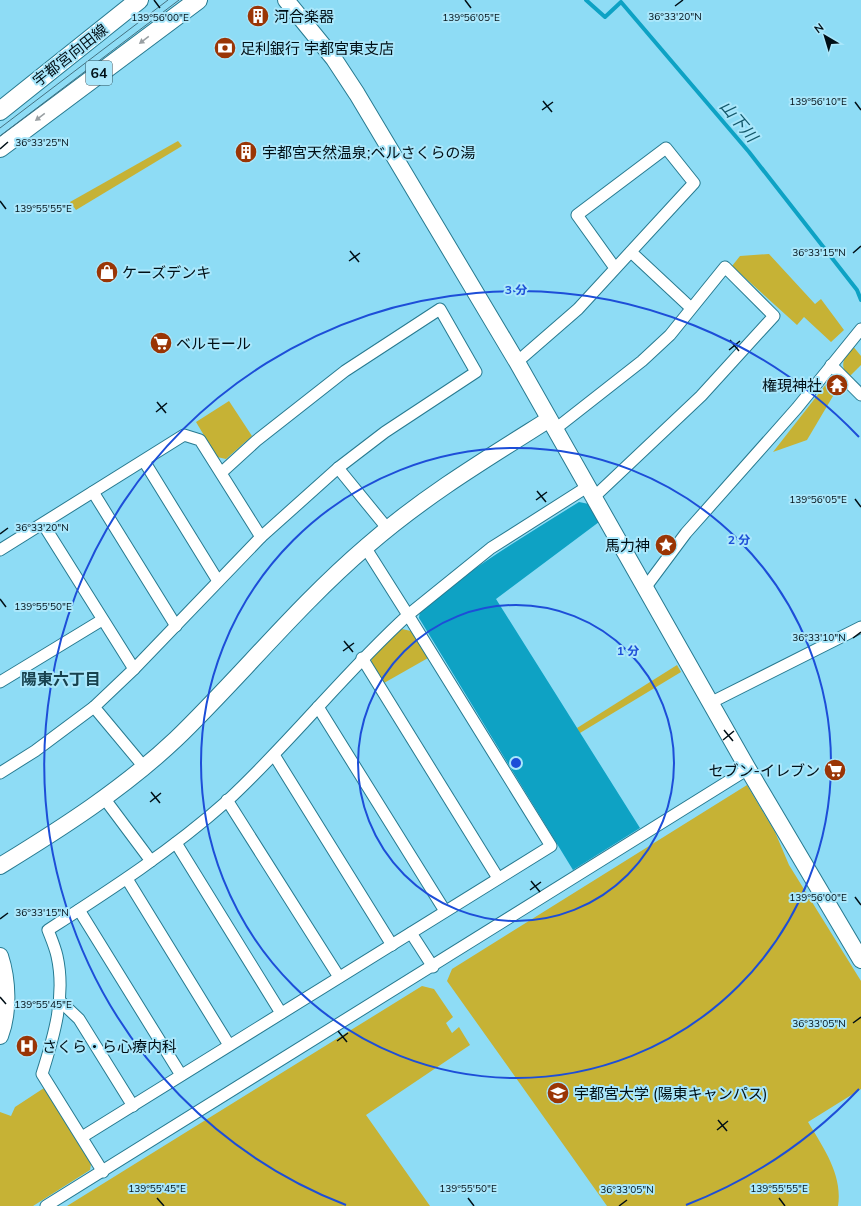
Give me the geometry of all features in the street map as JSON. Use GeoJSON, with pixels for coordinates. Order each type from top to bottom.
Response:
{"type":"FeatureCollection","features":[{"type":"Feature","properties":{"kind":"main road","name":"宇都宮向田線"},"geometry":{"type":"LineString","coordinates":[[0,111],[139,0]]}},
{"type":"Feature","properties":{"kind":"main road","name":"宇都宮向田線"},"geometry":{"type":"LineString","coordinates":[[0,148],[198,0]]}},
{"type":"Feature","properties":{"kind":"street"},"geometry":{"type":"LineString","coordinates":[[286,0],[334,59],[349,82],[517,362],[551,425],[748,769],[860,957]]}},
{"type":"Feature","properties":{"kind":"street"},"geometry":{"type":"LineString","coordinates":[[517,362],[578,309],[694,183],[666,148],[577,215],[615,268]]}},
{"type":"Feature","properties":{"kind":"street"},"geometry":{"type":"LineString","coordinates":[[630,252],[691,308]]}},
{"type":"Feature","properties":{"kind":"street"},"geometry":{"type":"LineString","coordinates":[[0,866],[104,798],[144,767],[202,713],[286,624],[387,528],[446,485],[551,425],[642,361],[670,335],[725,267],[774,316],[701,396],[590,493],[491,548],[408,615],[362,658],[274,755],[227,800],[176,843],[126,879],[48,930],[57,956],[60,1001],[55,1033],[42,1074],[103,1172]]}},
{"type":"Feature","properties":{"kind":"street"},"geometry":{"type":"LineString","coordinates":[[0,773],[35,751],[94,707],[134,670],[261,537],[338,468],[385,432],[476,372],[440,309],[345,371],[256,441],[221,473]]}},
{"type":"Feature","properties":{"kind":"street"},"geometry":{"type":"LineString","coordinates":[[645,588],[686,533],[797,408],[861,329]]}},
{"type":"Feature","properties":{"kind":"street"},"geometry":{"type":"LineString","coordinates":[[831,365],[861,395]]}},
{"type":"Feature","properties":{"kind":"street"},"geometry":{"type":"LineString","coordinates":[[0,550],[184,435],[200,440],[261,537]]}},
{"type":"Feature","properties":{"kind":"street"},"geometry":{"type":"LineString","coordinates":[[144,461],[218,582]]}},
{"type":"Feature","properties":{"kind":"street"},"geometry":{"type":"LineString","coordinates":[[338,468],[387,528]]}},
{"type":"Feature","properties":{"kind":"street"},"geometry":{"type":"LineString","coordinates":[[93,492],[176,626]]}},
{"type":"Feature","properties":{"kind":"street"},"geometry":{"type":"LineString","coordinates":[[43,524],[134,670]]}},
{"type":"Feature","properties":{"kind":"street"},"geometry":{"type":"LineString","coordinates":[[82,1137],[551,846],[366,547]]}},
{"type":"Feature","properties":{"kind":"street"},"geometry":{"type":"LineString","coordinates":[[0,682],[102,620]]}},
{"type":"Feature","properties":{"kind":"street"},"geometry":{"type":"LineString","coordinates":[[710,703],[861,627]]}},
{"type":"Feature","properties":{"kind":"street"},"geometry":{"type":"LineString","coordinates":[[362,658],[498,878]]}},
{"type":"Feature","properties":{"kind":"street"},"geometry":{"type":"LineString","coordinates":[[94,707],[144,767]]}},
{"type":"Feature","properties":{"kind":"street"},"geometry":{"type":"LineString","coordinates":[[318,707],[445,911]]}},
{"type":"Feature","properties":{"kind":"street"},"geometry":{"type":"LineString","coordinates":[[274,755],[392,945]]}},
{"type":"Feature","properties":{"kind":"street"},"geometry":{"type":"LineString","coordinates":[[46,1206],[103,1172],[748,769]]}},
{"type":"Feature","properties":{"kind":"street"},"geometry":{"type":"LineString","coordinates":[[104,798],[151,861]]}},
{"type":"Feature","properties":{"kind":"street"},"geometry":{"type":"LineString","coordinates":[[227,800],[339,977]]}},
{"type":"Feature","properties":{"kind":"street"},"geometry":{"type":"LineString","coordinates":[[176,843],[280,1013]]}},
{"type":"Feature","properties":{"kind":"street"},"geometry":{"type":"LineString","coordinates":[[126,879],[229,1045]]}},
{"type":"Feature","properties":{"kind":"street"},"geometry":{"type":"LineString","coordinates":[[79,910],[181,1076]]}},
{"type":"Feature","properties":{"kind":"street"},"geometry":{"type":"LineString","coordinates":[[412,933],[433,966]]}},
{"type":"Feature","properties":{"kind":"street"},"geometry":{"type":"LineString","coordinates":[[0,956],[6,981],[5,1015],[0,1036]]}},
{"type":"Feature","properties":{"kind":"street"},"geometry":{"type":"LineString","coordinates":[[60,1001],[80,1019],[133,1106]]}},
{"type":"Feature","properties":{"kind":"shaded area"},"geometry":{"type":"Polygon","coordinates":[[[178,141],[182,146],[76,210],[70,202],[178,141]]]}},
{"type":"Feature","properties":{"kind":"shaded area"},"geometry":{"type":"Polygon","coordinates":[[[769,254],[815,304],[821,299],[844,330],[831,342],[804,317],[797,325],[732,266],[740,256],[769,254]]]}},
{"type":"Feature","properties":{"kind":"shaded area"},"geometry":{"type":"Polygon","coordinates":[[[852,345],[861,356],[861,365],[849,377],[843,365],[845,357],[852,345]]]}},
{"type":"Feature","properties":{"kind":"shaded area"},"geometry":{"type":"Polygon","coordinates":[[[827,383],[836,391],[807,440],[773,452],[827,383]]]}},
{"type":"Feature","properties":{"kind":"shaded area"},"geometry":{"type":"Polygon","coordinates":[[[229,401],[252,436],[226,459],[217,457],[196,422],[229,401]]]}},
{"type":"Feature","properties":{"kind":"shaded area"},"geometry":{"type":"Polygon","coordinates":[[[402,629],[411,631],[428,658],[384,683],[371,662],[373,654],[402,629]]]}},
{"type":"Feature","properties":{"kind":"shaded area"},"geometry":{"type":"Polygon","coordinates":[[[677,665],[681,672],[580,733],[577,728],[677,665]]]}},
{"type":"Feature","properties":{"kind":"shaded area","name":"宇都宮大学 (陽東キャンパス)"},"geometry":{"type":"Polygon","coordinates":[[[747,785],[775,832],[789,865],[861,981],[861,1089],[808,1122],[835,1172],[838,1183],[838,1206],[607,1206],[447,981],[452,969],[747,785]]]}},
{"type":"Feature","properties":{"kind":"shaded area"},"geometry":{"type":"Polygon","coordinates":[[[422,986],[434,989],[453,1017],[446,1023],[452,1033],[459,1027],[470,1045],[366,1115],[430,1206],[67,1206],[422,986]]]}},
{"type":"Feature","properties":{"kind":"shaded area"},"geometry":{"type":"Polygon","coordinates":[[[44,1088],[91,1164],[90,1170],[33,1206],[0,1206],[0,1112],[11,1116],[15,1107],[44,1088]]]}},
{"type":"Feature","properties":{"kind":"water"},"geometry":{"type":"Polygon","coordinates":[[[579,502],[589,504],[599,522],[496,599],[640,828],[573,870],[419,618],[420,610],[458,581],[518,540],[579,502]]]}},
{"type":"Feature","properties":{"kind":"waterway","name":"山下川"},"geometry":{"type":"LineString","coordinates":[[586,0],[605,17],[621,2],[749,152],[857,290],[861,300]]}},
{"type":"Feature","properties":{"kind":"tram line"},"geometry":{"type":"LineString","coordinates":[[0,128],[168,0]]}},
{"type":"Feature","properties":{"kind":"tram line"},"geometry":{"type":"LineString","coordinates":[[0,136],[179,0]]}},
{"type":"Feature","properties":{"kind":"place","name":"河合楽器"},"geometry":{"type":"Point","coordinates":[258,16]}},
{"type":"Feature","properties":{"kind":"place","name":"足利銀行 宇都宮東支店"},"geometry":{"type":"Point","coordinates":[225,48]}},
{"type":"Feature","properties":{"kind":"place","name":"宇都宮天然温泉;ベルさくらの湯"},"geometry":{"type":"Point","coordinates":[246,152]}},
{"type":"Feature","properties":{"kind":"place","name":"ケーズデンキ"},"geometry":{"type":"Point","coordinates":[107,272]}},
{"type":"Feature","properties":{"kind":"place","name":"ベルモール"},"geometry":{"type":"Point","coordinates":[161,343]}},
{"type":"Feature","properties":{"kind":"place","name":"権現神社"},"geometry":{"type":"Point","coordinates":[837,385]}},
{"type":"Feature","properties":{"kind":"place","name":"馬力神"},"geometry":{"type":"Point","coordinates":[666,545]}},
{"type":"Feature","properties":{"kind":"place","name":"セブン-イレブン"},"geometry":{"type":"Point","coordinates":[835,770]}},
{"type":"Feature","properties":{"kind":"place","name":"さくら・ら心療内科"},"geometry":{"type":"Point","coordinates":[27,1046]}},
{"type":"Feature","properties":{"kind":"place","name":"宇都宮大学 (陽東キャンパス)"},"geometry":{"type":"Point","coordinates":[558,1093]}},
{"type":"Feature","properties":{"kind":"district","name":"陽東六丁目"},"geometry":{"type":"Point","coordinates":[61,679]}}]}
